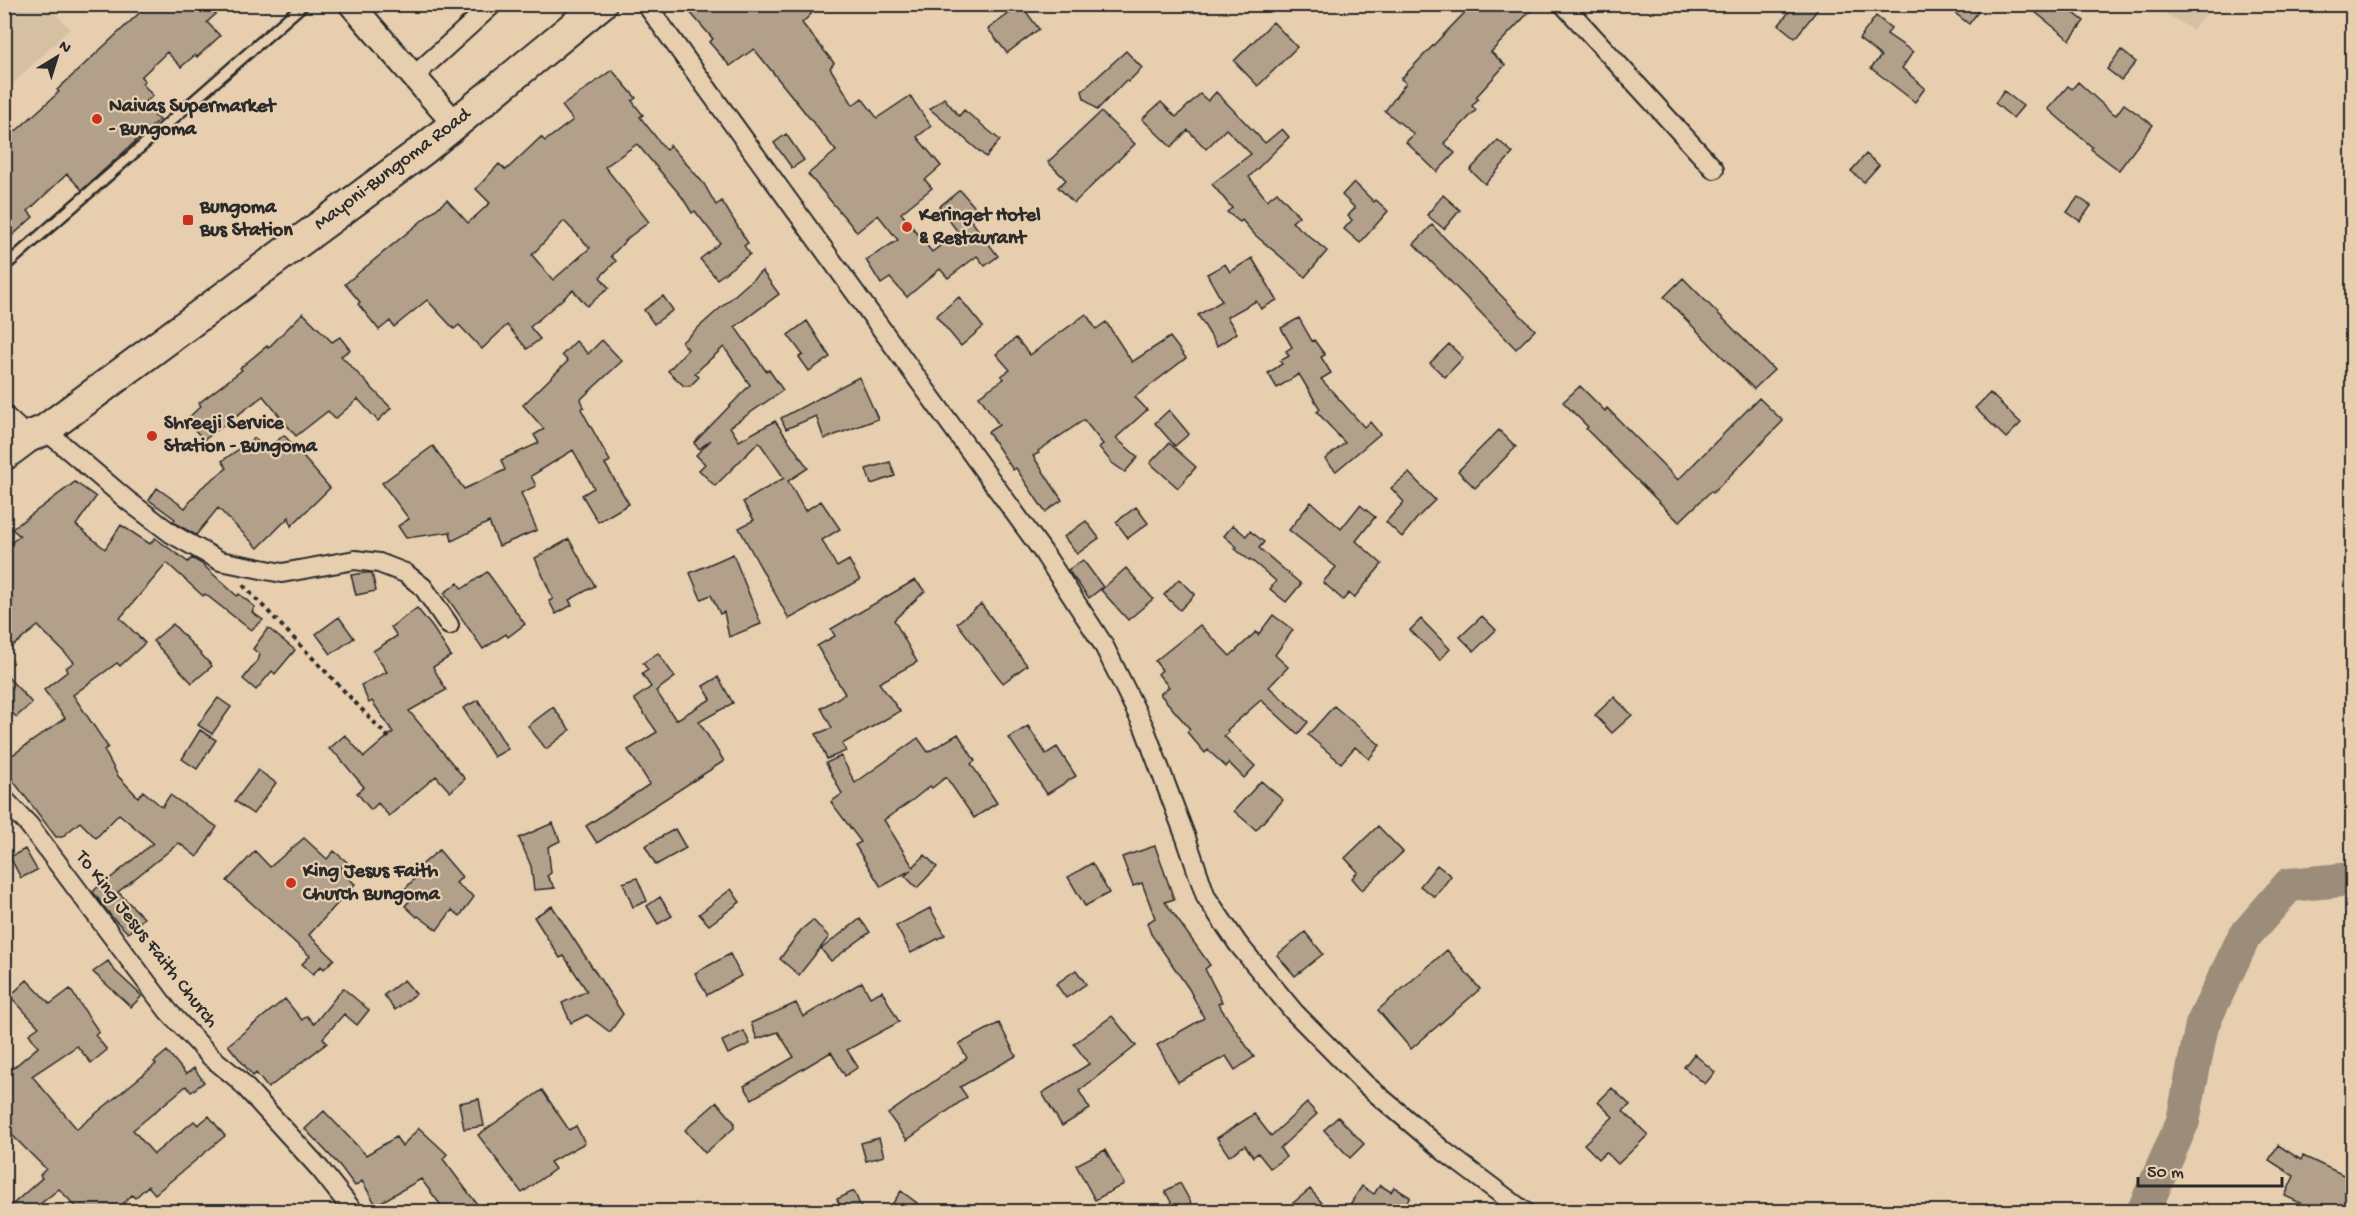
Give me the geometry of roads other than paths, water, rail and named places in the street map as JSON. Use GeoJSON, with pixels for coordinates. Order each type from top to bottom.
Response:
{"type":"FeatureCollection","features":[{"type":"Feature","properties":{"kind":"main road","name":"Mayoni-Bungoma Road"},"geometry":{"type":"LineString","coordinates":[[4,455],[36,434],[455,124],[601,4]]}},
{"type":"Feature","properties":{"kind":"street"},"geometry":{"type":"LineString","coordinates":[[351,4],[455,124]]}},
{"type":"Feature","properties":{"kind":"street"},"geometry":{"type":"LineString","coordinates":[[414,76],[493,4]]}},
{"type":"Feature","properties":{"kind":"street"},"geometry":{"type":"LineString","coordinates":[[646,4],[1043,552],[1103,644],[1144,727],[1206,897],[1238,944],[1294,1012],[1365,1084],[1445,1152],[1525,1212]]}},
{"type":"Feature","properties":{"kind":"street"},"geometry":{"type":"LineString","coordinates":[[1563,4],[1714,169]]}},
{"type":"Feature","properties":{"kind":"street"},"geometry":{"type":"LineString","coordinates":[[4,415],[36,434],[172,534],[220,561],[282,573],[355,560],[379,563],[405,573],[423,587],[449,625]]}},
{"type":"Feature","properties":{"kind":"street","name":"To King Jesus Faith Church"},"geometry":{"type":"LineString","coordinates":[[4,799],[29,825],[168,1011],[211,1058],[237,1079],[320,1169],[354,1212]]}},
{"type":"Feature","properties":{"kind":"lane"},"geometry":{"type":"LineString","coordinates":[[4,267],[304,4]]}},
{"type":"Feature","properties":{"kind":"waterway"},"geometry":{"type":"LineString","coordinates":[[2143,1212],[2183,1121],[2202,1025],[2244,937],[2289,885],[2352,879]]}},
{"type":"Feature","properties":{"kind":"place","name":"Naivas Supermarket - Bungoma"},"geometry":{"type":"Point","coordinates":[97,119]}},
{"type":"Feature","properties":{"kind":"place","name":"Bungoma Bus Station"},"geometry":{"type":"Point","coordinates":[188,220]}},
{"type":"Feature","properties":{"kind":"place","name":"Keringet Hotel & Restaurant"},"geometry":{"type":"Point","coordinates":[907,227]}},
{"type":"Feature","properties":{"kind":"place","name":"Shreeji Service Station - Bungoma"},"geometry":{"type":"Point","coordinates":[152,436]}},
{"type":"Feature","properties":{"kind":"place","name":"King Jesus Faith Church Bungoma"},"geometry":{"type":"Point","coordinates":[291,883]}}]}
